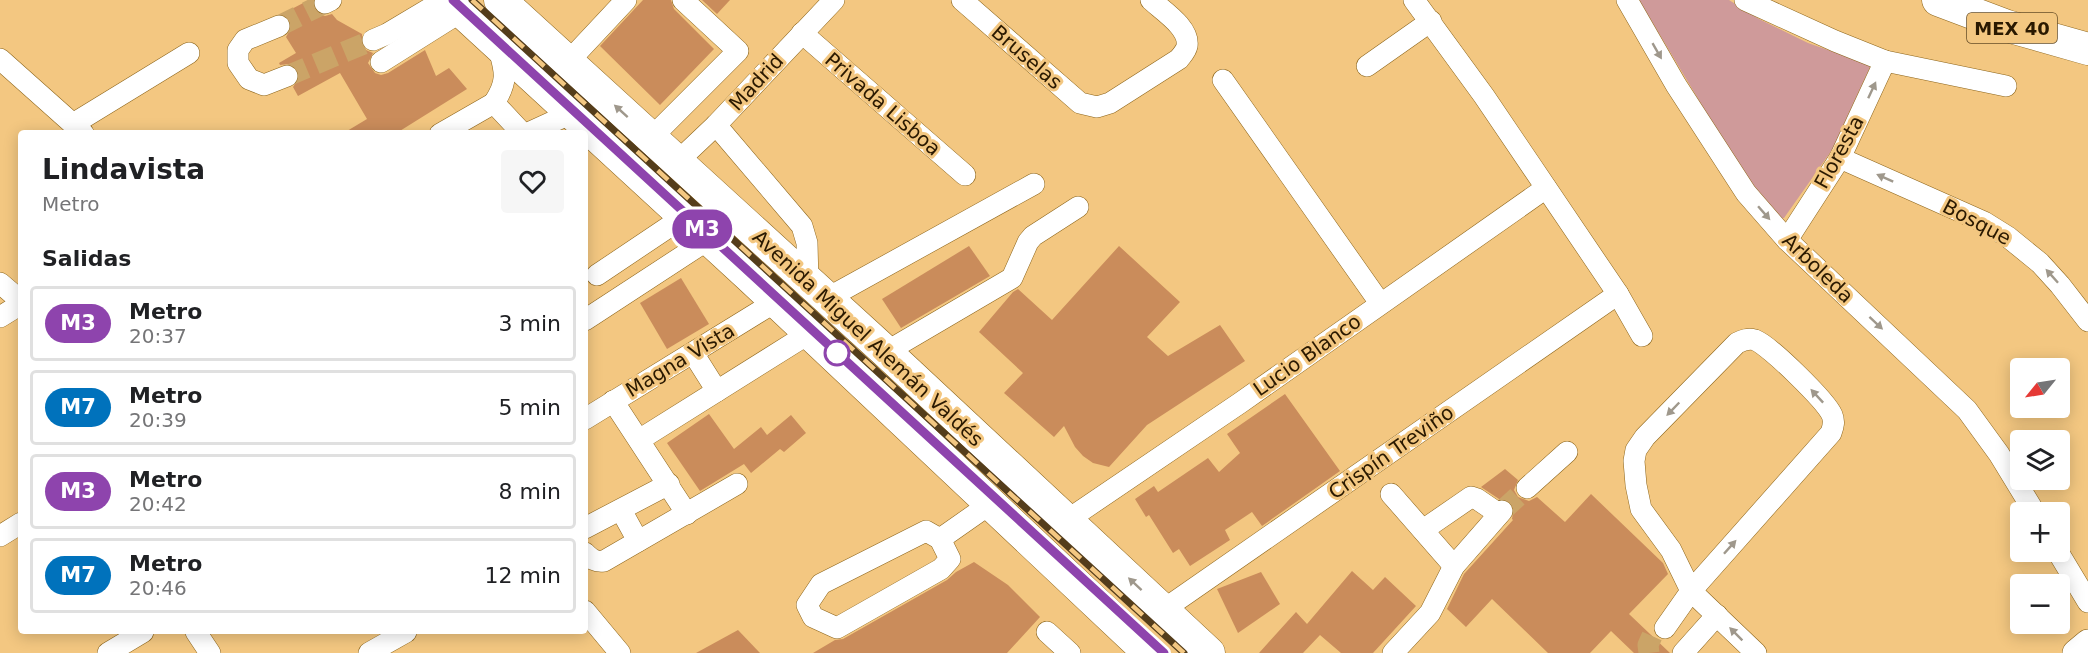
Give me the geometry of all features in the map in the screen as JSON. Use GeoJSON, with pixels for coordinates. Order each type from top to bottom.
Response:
{"type":"FeatureCollection","features":[{"type":"Feature","properties":{"kind":"highway","name":"Avenida Miguel Alemán Valdés"},"geometry":{"type":"LineString","coordinates":[[500,0],[885,352],[1209,653]]}},
{"type":"Feature","properties":{"kind":"highway","name":"MEX 40"},"geometry":{"type":"LineString","coordinates":[[1938,0],[2007,26],[2088,49]]}},
{"type":"Feature","properties":{"kind":"highway","name":"Avenida Miguel Alemán Valdés"},"geometry":{"type":"LineString","coordinates":[[451,4],[749,276],[990,504],[1137,650]]}},
{"type":"Feature","properties":{"kind":"highway"},"geometry":{"type":"LineString","coordinates":[[572,113],[586,113],[598,120],[635,155],[648,162],[661,164],[677,162],[681,186],[689,200],[727,238],[749,276]]}},
{"type":"Feature","properties":{"kind":"highway"},"geometry":{"type":"LineString","coordinates":[[775,302],[786,298],[794,299],[864,354],[876,355],[885,352]]}},
{"type":"Feature","properties":{"kind":"main road"},"geometry":{"type":"LineString","coordinates":[[2076,653],[2088,643]]}},
{"type":"Feature","properties":{"kind":"street"},"geometry":{"type":"LineString","coordinates":[[568,62],[626,0]]}},
{"type":"Feature","properties":{"kind":"street"},"geometry":{"type":"LineString","coordinates":[[651,138],[738,51],[683,0]]}},
{"type":"Feature","properties":{"kind":"street","name":"Madrid"},"geometry":{"type":"LineString","coordinates":[[677,162],[717,125],[834,0]]}},
{"type":"Feature","properties":{"kind":"street","name":"Bruselas"},"geometry":{"type":"LineString","coordinates":[[962,0],[1080,104],[1096,107],[1110,103],[1179,59],[1187,48],[1187,39],[1181,27],[1151,0]]}},
{"type":"Feature","properties":{"kind":"street"},"geometry":{"type":"LineString","coordinates":[[1414,0],[1431,21],[1618,294],[1642,336]]}},
{"type":"Feature","properties":{"kind":"street","name":"Arboleda"},"geometry":{"type":"LineString","coordinates":[[1627,0],[1676,85],[1746,193],[1787,240],[1967,410],[1999,454],[2029,502]]}},
{"type":"Feature","properties":{"kind":"street"},"geometry":{"type":"LineString","coordinates":[[1745,0],[1885,61],[2006,86]]}},
{"type":"Feature","properties":{"kind":"street"},"geometry":{"type":"LineString","coordinates":[[373,40],[451,4]]}},
{"type":"Feature","properties":{"kind":"street"},"geometry":{"type":"LineString","coordinates":[[381,62],[451,4]]}},
{"type":"Feature","properties":{"kind":"street"},"geometry":{"type":"LineString","coordinates":[[1367,66],[1431,21]]}},
{"type":"Feature","properties":{"kind":"street"},"geometry":{"type":"LineString","coordinates":[[279,26],[245,40],[238,50],[238,63],[249,79],[264,85],[287,76]]}},
{"type":"Feature","properties":{"kind":"street","name":"Privada Lisboa"},"geometry":{"type":"LineString","coordinates":[[802,33],[965,176]]}},
{"type":"Feature","properties":{"kind":"street"},"geometry":{"type":"LineString","coordinates":[[447,130],[494,103],[504,86],[506,76],[498,45]]}},
{"type":"Feature","properties":{"kind":"street"},"geometry":{"type":"LineString","coordinates":[[0,59],[78,129],[189,53]]}},
{"type":"Feature","properties":{"kind":"street","name":"Floresta"},"geometry":{"type":"LineString","coordinates":[[1787,240],[1840,158],[1885,61]]}},
{"type":"Feature","properties":{"kind":"street"},"geometry":{"type":"LineString","coordinates":[[1223,80],[1380,303]]}},
{"type":"Feature","properties":{"kind":"street"},"geometry":{"type":"LineString","coordinates":[[494,103],[520,130]]}},
{"type":"Feature","properties":{"kind":"street"},"geometry":{"type":"LineString","coordinates":[[533,130],[572,113]]}},
{"type":"Feature","properties":{"kind":"street"},"geometry":{"type":"LineString","coordinates":[[717,125],[802,226],[817,291],[1034,184]]}},
{"type":"Feature","properties":{"kind":"street","name":"Bosque"},"geometry":{"type":"LineString","coordinates":[[1840,158],[1984,222],[2008,237],[2040,263],[2088,321]]}},
{"type":"Feature","properties":{"kind":"street","name":"Lucio Blanco"},"geometry":{"type":"LineString","coordinates":[[1066,521],[1240,403],[1546,188]]}},
{"type":"Feature","properties":{"kind":"street"},"geometry":{"type":"LineString","coordinates":[[885,352],[1012,278],[1033,236],[1078,207]]}},
{"type":"Feature","properties":{"kind":"street"},"geometry":{"type":"LineString","coordinates":[[597,275],[685,216]]}},
{"type":"Feature","properties":{"kind":"street"},"geometry":{"type":"LineString","coordinates":[[588,318],[709,239]]}},
{"type":"Feature","properties":{"kind":"street"},"geometry":{"type":"LineString","coordinates":[[0,283],[18,299]]}},
{"type":"Feature","properties":{"kind":"street","name":"Crispín Treviño"},"geometry":{"type":"LineString","coordinates":[[1163,610],[1618,294]]}},
{"type":"Feature","properties":{"kind":"street","name":"Magna Vista"},"geometry":{"type":"LineString","coordinates":[[588,417],[775,302]]}},
{"type":"Feature","properties":{"kind":"street"},"geometry":{"type":"LineString","coordinates":[[0,317],[18,304]]}},
{"type":"Feature","properties":{"kind":"street"},"geometry":{"type":"LineString","coordinates":[[639,440],[808,334]]}},
{"type":"Feature","properties":{"kind":"street"},"geometry":{"type":"LineString","coordinates":[[1717,615],[1687,648],[1678,630],[1658,632],[1691,591],[1831,433],[1833,426],[1833,419],[1828,408],[1813,391],[1782,361],[1760,342],[1753,339],[1745,339],[1737,343],[1645,437],[1636,450],[1634,461],[1641,509],[1671,550],[1691,591],[1717,615],[1756,653]]}},
{"type":"Feature","properties":{"kind":"street"},"geometry":{"type":"LineString","coordinates":[[693,353],[717,391]]}},
{"type":"Feature","properties":{"kind":"street"},"geometry":{"type":"LineString","coordinates":[[614,401],[687,514]]}},
{"type":"Feature","properties":{"kind":"street"},"geometry":{"type":"LineString","coordinates":[[1527,488],[1567,452]]}},
{"type":"Feature","properties":{"kind":"street"},"geometry":{"type":"LineString","coordinates":[[588,526],[669,484]]}},
{"type":"Feature","properties":{"kind":"street"},"geometry":{"type":"LineString","coordinates":[[588,557],[597,562],[604,561],[737,484]]}},
{"type":"Feature","properties":{"kind":"street"},"geometry":{"type":"LineString","coordinates":[[1391,494],[1454,566]]}},
{"type":"Feature","properties":{"kind":"street"},"geometry":{"type":"LineString","coordinates":[[1393,653],[1430,613],[1454,566],[1501,512],[1471,497],[1423,530]]}},
{"type":"Feature","properties":{"kind":"street"},"geometry":{"type":"LineString","coordinates":[[940,539],[990,504]]}},
{"type":"Feature","properties":{"kind":"street"},"geometry":{"type":"LineString","coordinates":[[621,510],[638,541]]}},
{"type":"Feature","properties":{"kind":"street"},"geometry":{"type":"LineString","coordinates":[[0,536],[18,526]]}},
{"type":"Feature","properties":{"kind":"street"},"geometry":{"type":"LineString","coordinates":[[926,531],[940,539],[950,559],[941,569],[837,628],[813,617],[807,604],[821,584],[926,531]]}},
{"type":"Feature","properties":{"kind":"street"},"geometry":{"type":"LineString","coordinates":[[2064,562],[2086,597]]}},
{"type":"Feature","properties":{"kind":"street"},"geometry":{"type":"LineString","coordinates":[[588,615],[620,653]]}},
{"type":"Feature","properties":{"kind":"street"},"geometry":{"type":"LineString","coordinates":[[1047,632],[1070,653]]}},
{"type":"Feature","properties":{"kind":"street"},"geometry":{"type":"LineString","coordinates":[[108,653],[139,634]]}},
{"type":"Feature","properties":{"kind":"street"},"geometry":{"type":"LineString","coordinates":[[196,634],[210,653]]}},
{"type":"Feature","properties":{"kind":"street"},"geometry":{"type":"LineString","coordinates":[[369,653],[402,634]]}},
{"type":"Feature","properties":{"kind":"shaded area"},"geometry":{"type":"Polygon","coordinates":[[[1639,0],[1729,0],[1759,19],[1808,43],[1871,65],[1832,150],[1784,218],[1776,218],[1731,154],[1639,0]]]}},
{"type":"Feature","properties":{"kind":"building"},"geometry":{"type":"Polygon","coordinates":[[[313,0],[313,8],[319,14],[325,16],[332,14],[337,20],[362,34],[362,46],[373,53],[368,63],[375,73],[381,75],[388,73],[425,50],[436,76],[449,68],[467,89],[401,130],[349,130],[367,119],[340,73],[298,96],[293,87],[299,78],[299,71],[289,64],[280,65],[279,63],[296,53],[286,37],[291,28],[291,22],[287,16],[282,14],[313,0]]]}},
{"type":"Feature","properties":{"kind":"building"},"geometry":{"type":"Polygon","coordinates":[[[643,0],[671,0],[674,9],[714,49],[660,105],[600,46],[643,0]]]}},
{"type":"Feature","properties":{"kind":"building"},"geometry":{"type":"Polygon","coordinates":[[[702,0],[730,0],[717,14],[702,0]]]}},
{"type":"Feature","properties":{"kind":"building"},"geometry":{"type":"Polygon","coordinates":[[[969,246],[990,276],[901,328],[882,299],[969,246]]]}},
{"type":"Feature","properties":{"kind":"building"},"geometry":{"type":"Polygon","coordinates":[[[1119,246],[1180,302],[1147,337],[1168,356],[1220,325],[1245,361],[1147,425],[1109,467],[1093,463],[1083,456],[1075,447],[1064,426],[1054,437],[1004,393],[1023,373],[979,332],[1018,289],[1052,320],[1119,246]]]}},
{"type":"Feature","properties":{"kind":"building"},"geometry":{"type":"Polygon","coordinates":[[[764,265],[931,419],[929,421],[764,265]]]}},
{"type":"Feature","properties":{"kind":"building"},"geometry":{"type":"Polygon","coordinates":[[[681,278],[709,324],[667,349],[640,303],[681,278]]]}},
{"type":"Feature","properties":{"kind":"building"},"geometry":{"type":"Polygon","coordinates":[[[1285,394],[1340,471],[1262,526],[1252,512],[1225,530],[1230,540],[1190,566],[1179,549],[1173,553],[1149,515],[1146,517],[1135,499],[1154,486],[1158,492],[1208,458],[1219,472],[1240,453],[1227,434],[1285,394]]]}},
{"type":"Feature","properties":{"kind":"building"},"geometry":{"type":"Polygon","coordinates":[[[709,414],[734,449],[761,427],[767,435],[791,415],[806,433],[784,452],[780,449],[751,473],[744,464],[700,491],[667,443],[709,414]]]}},
{"type":"Feature","properties":{"kind":"building"},"geometry":{"type":"Polygon","coordinates":[[[1505,469],[1518,480],[1514,490],[1518,497],[1529,501],[1537,497],[1565,522],[1591,494],[1663,563],[1668,574],[1629,614],[1670,653],[1634,653],[1611,631],[1590,653],[1548,653],[1492,599],[1466,627],[1447,609],[1464,574],[1513,520],[1514,507],[1511,502],[1499,499],[1481,487],[1505,469]]]}},
{"type":"Feature","properties":{"kind":"building"},"geometry":{"type":"Polygon","coordinates":[[[974,562],[1008,585],[1040,617],[1007,653],[813,653],[835,640],[843,639],[947,580],[974,562]]]}},
{"type":"Feature","properties":{"kind":"building"},"geometry":{"type":"Polygon","coordinates":[[[1352,571],[1373,590],[1385,577],[1416,606],[1373,653],[1341,653],[1320,635],[1303,653],[1259,653],[1296,612],[1307,624],[1352,571]]]}},
{"type":"Feature","properties":{"kind":"building"},"geometry":{"type":"Polygon","coordinates":[[[1261,572],[1280,604],[1238,633],[1217,589],[1261,572]]]}},
{"type":"Feature","properties":{"kind":"building"},"geometry":{"type":"Polygon","coordinates":[[[738,630],[760,653],[696,653],[738,630]]]}},
{"type":"Feature","properties":{"kind":"tunnel"},"geometry":{"type":"LineString","coordinates":[[279,26],[325,3]]}},
{"type":"Feature","properties":{"kind":"tunnel"},"geometry":{"type":"LineString","coordinates":[[287,76],[373,40]]}},
{"type":"Feature","properties":{"kind":"tunnel"},"geometry":{"type":"LineString","coordinates":[[1502,511],[1527,488]]}},
{"type":"Feature","properties":{"kind":"tunnel"},"geometry":{"type":"LineString","coordinates":[[1649,653],[1648,645],[1652,636]]}},
{"type":"Feature","properties":{"kind":"railway"},"geometry":{"type":"LineString","coordinates":[[453,0],[1164,653]]}},
{"type":"Feature","properties":{"kind":"railway"},"geometry":{"type":"LineString","coordinates":[[472,0],[1184,653]]}},
{"type":"Feature","properties":{"kind":"metro line","name":"M3"},"geometry":{"type":"LineString","coordinates":[[453,0],[1164,653]]}}]}
